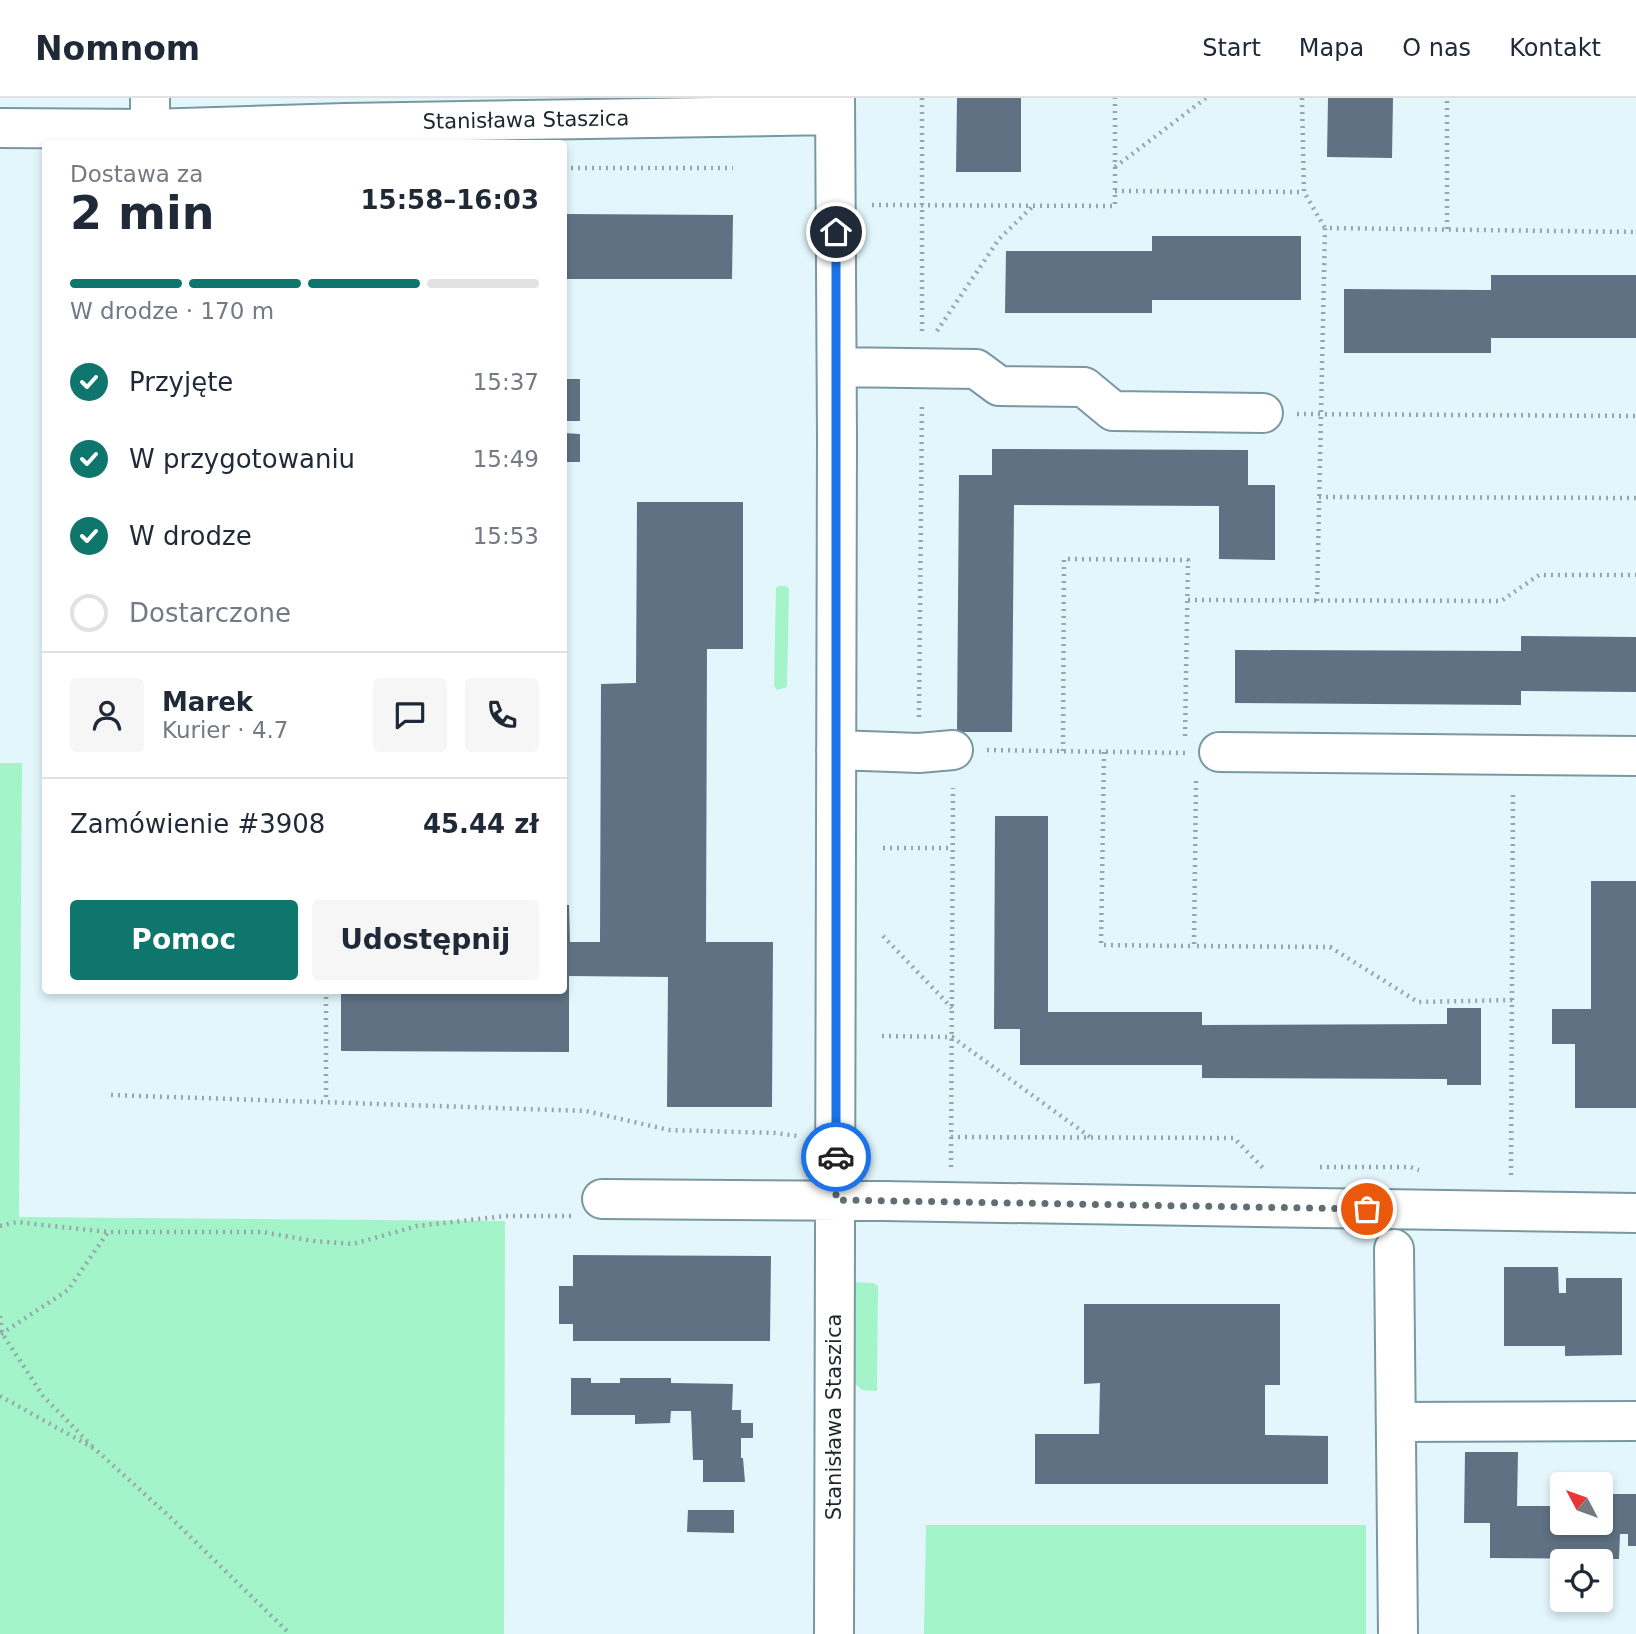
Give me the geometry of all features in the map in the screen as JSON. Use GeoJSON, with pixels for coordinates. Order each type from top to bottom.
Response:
{"type":"FeatureCollection","features":[{"type":"Feature","properties":{"kind":"street","name":"Stanisława Staszica"},"geometry":{"type":"LineString","coordinates":[[0,128],[150,123],[216,126],[421,110],[835,106],[837,367],[834,1634]]}},
{"type":"Feature","properties":{"kind":"street"},"geometry":{"type":"LineString","coordinates":[[837,367],[922,360],[976,369],[999,386],[1084,387],[1113,411],[1263,413]]}},
{"type":"Feature","properties":{"kind":"street"},"geometry":{"type":"LineString","coordinates":[[836,750],[936,751]]}},
{"type":"Feature","properties":{"kind":"street"},"geometry":{"type":"LineString","coordinates":[[1199,756],[1636,756]]}},
{"type":"Feature","properties":{"kind":"street"},"geometry":{"type":"LineString","coordinates":[[609,1199],[1636,1213]]}},
{"type":"Feature","properties":{"kind":"street"},"geometry":{"type":"LineString","coordinates":[[1394,1249],[1398,1634]]}},
{"type":"Feature","properties":{"kind":"street"},"geometry":{"type":"LineString","coordinates":[[1396,1422],[1636,1421]]}},
{"type":"Feature","properties":{"kind":"path"},"geometry":{"type":"LineString","coordinates":[[922,98],[922,360],[936,751],[953,848],[951,1176]]}},
{"type":"Feature","properties":{"kind":"path"},"geometry":{"type":"LineString","coordinates":[[836,205],[1115,206],[1115,98]]}},
{"type":"Feature","properties":{"kind":"path"},"geometry":{"type":"LineString","coordinates":[[1115,167],[1206,98]]}},
{"type":"Feature","properties":{"kind":"path"},"geometry":{"type":"LineString","coordinates":[[1302,98],[1304,192],[1325,228],[1317,601]]}},
{"type":"Feature","properties":{"kind":"path"},"geometry":{"type":"LineString","coordinates":[[1447,98],[1447,229]]}},
{"type":"Feature","properties":{"kind":"path"},"geometry":{"type":"LineString","coordinates":[[567,168],[733,169]]}},
{"type":"Feature","properties":{"kind":"path"},"geometry":{"type":"LineString","coordinates":[[1115,191],[1304,192]]}},
{"type":"Feature","properties":{"kind":"path"},"geometry":{"type":"LineString","coordinates":[[922,360],[999,239],[1033,206]]}},
{"type":"Feature","properties":{"kind":"path"},"geometry":{"type":"LineString","coordinates":[[1325,228],[1636,232]]}},
{"type":"Feature","properties":{"kind":"path"},"geometry":{"type":"LineString","coordinates":[[1263,413],[1636,416]]}},
{"type":"Feature","properties":{"kind":"path"},"geometry":{"type":"LineString","coordinates":[[1319,497],[1636,498]]}},
{"type":"Feature","properties":{"kind":"path"},"geometry":{"type":"LineString","coordinates":[[1063,751],[1064,559],[1188,560],[1188,600],[1199,756],[1194,946]]}},
{"type":"Feature","properties":{"kind":"path"},"geometry":{"type":"LineString","coordinates":[[1188,600],[1502,601],[1539,575],[1636,575]]}},
{"type":"Feature","properties":{"kind":"path"},"geometry":{"type":"LineString","coordinates":[[936,751],[1063,751],[1199,756]]}},
{"type":"Feature","properties":{"kind":"path"},"geometry":{"type":"LineString","coordinates":[[1104,752],[1101,946],[1331,947],[1418,1002],[1514,1000]]}},
{"type":"Feature","properties":{"kind":"path"},"geometry":{"type":"LineString","coordinates":[[1511,1183],[1513,780]]}},
{"type":"Feature","properties":{"kind":"path"},"geometry":{"type":"LineString","coordinates":[[883,848],[953,848]]}},
{"type":"Feature","properties":{"kind":"path"},"geometry":{"type":"LineString","coordinates":[[883,936],[952,1008]]}},
{"type":"Feature","properties":{"kind":"path"},"geometry":{"type":"LineString","coordinates":[[326,994],[326,1100]]}},
{"type":"Feature","properties":{"kind":"path"},"geometry":{"type":"LineString","coordinates":[[882,1036],[952,1037],[1090,1138]]}},
{"type":"Feature","properties":{"kind":"path"},"geometry":{"type":"LineString","coordinates":[[111,1095],[326,1100],[586,1111],[669,1129],[799,1136]]}},
{"type":"Feature","properties":{"kind":"path"},"geometry":{"type":"LineString","coordinates":[[951,1137],[1234,1138],[1260,1168],[1274,1168]]}},
{"type":"Feature","properties":{"kind":"path"},"geometry":{"type":"LineString","coordinates":[[1315,1167],[1410,1167],[1422,1171]]}},
{"type":"Feature","properties":{"kind":"path"},"geometry":{"type":"LineString","coordinates":[[0,1226],[17,1222],[108,1232],[262,1232],[314,1241],[353,1244],[416,1226],[505,1216],[603,1217],[609,1199]]}},
{"type":"Feature","properties":{"kind":"path"},"geometry":{"type":"LineString","coordinates":[[1,1334],[68,1290],[108,1232]]}},
{"type":"Feature","properties":{"kind":"path"},"geometry":{"type":"LineString","coordinates":[[0,1316],[1,1334],[43,1396],[290,1634]]}},
{"type":"Feature","properties":{"kind":"path"},"geometry":{"type":"LineString","coordinates":[[0,1396],[95,1449]]}},
{"type":"Feature","properties":{"kind":"green space"},"geometry":{"type":"Polygon","coordinates":[[[779,586],[789,589],[787,687],[777,690],[774,686],[776,588],[779,586]]]}},
{"type":"Feature","properties":{"kind":"green space"},"geometry":{"type":"Polygon","coordinates":[[[0,763],[22,763],[19,1217],[505,1221],[504,1634],[0,1634],[0,763]]]}},
{"type":"Feature","properties":{"kind":"green space"},"geometry":{"type":"Polygon","coordinates":[[[853,1282],[873,1283],[878,1286],[877,1391],[862,1390],[852,1381],[853,1282]]]}},
{"type":"Feature","properties":{"kind":"green space"},"geometry":{"type":"Polygon","coordinates":[[[926,1525],[1366,1525],[1366,1634],[924,1634],[926,1525]]]}},
{"type":"Feature","properties":{"kind":"building"},"geometry":{"type":"Polygon","coordinates":[[[957,98],[1021,98],[1021,172],[956,172],[957,98]]]}},
{"type":"Feature","properties":{"kind":"building"},"geometry":{"type":"Polygon","coordinates":[[[1328,98],[1393,98],[1392,158],[1327,157],[1328,98]]]}},
{"type":"Feature","properties":{"kind":"building"},"geometry":{"type":"Polygon","coordinates":[[[567,214],[733,215],[732,279],[567,279],[567,214]]]}},
{"type":"Feature","properties":{"kind":"building"},"geometry":{"type":"Polygon","coordinates":[[[1152,236],[1301,236],[1301,300],[1152,300],[1152,313],[1005,313],[1006,251],[1152,251],[1152,236]]]}},
{"type":"Feature","properties":{"kind":"building"},"geometry":{"type":"Polygon","coordinates":[[[1491,275],[1636,275],[1636,338],[1491,338],[1491,353],[1344,353],[1344,289],[1491,290],[1491,275]]]}},
{"type":"Feature","properties":{"kind":"building"},"geometry":{"type":"Polygon","coordinates":[[[567,379],[580,379],[580,421],[567,421],[567,379]]]}},
{"type":"Feature","properties":{"kind":"building"},"geometry":{"type":"Polygon","coordinates":[[[567,433],[580,434],[580,462],[567,462],[567,433]]]}},
{"type":"Feature","properties":{"kind":"building"},"geometry":{"type":"Polygon","coordinates":[[[992,449],[1248,450],[1248,485],[1275,485],[1275,560],[1219,559],[1219,506],[1014,505],[1012,732],[957,732],[959,475],[992,475],[992,449]]]}},
{"type":"Feature","properties":{"kind":"building"},"geometry":{"type":"Polygon","coordinates":[[[637,502],[743,502],[743,649],[707,649],[706,942],[773,942],[772,1107],[667,1107],[668,977],[569,976],[569,1052],[341,1051],[341,994],[567,994],[567,905],[570,942],[600,942],[601,684],[636,683],[637,502]]]}},
{"type":"Feature","properties":{"kind":"building"},"geometry":{"type":"Polygon","coordinates":[[[1521,636],[1636,637],[1636,692],[1521,691],[1521,705],[1235,703],[1235,650],[1521,651],[1521,636]]]}},
{"type":"Feature","properties":{"kind":"building"},"geometry":{"type":"Polygon","coordinates":[[[995,816],[1048,816],[1048,1012],[1202,1012],[1202,1025],[1447,1024],[1447,1008],[1481,1008],[1481,1085],[1447,1085],[1447,1079],[1202,1078],[1202,1065],[1020,1065],[1020,1029],[994,1029],[995,816]]]}},
{"type":"Feature","properties":{"kind":"building"},"geometry":{"type":"Polygon","coordinates":[[[1591,881],[1636,881],[1636,1108],[1575,1108],[1575,1044],[1552,1044],[1552,1009],[1591,1009],[1591,881]]]}},
{"type":"Feature","properties":{"kind":"building"},"geometry":{"type":"Polygon","coordinates":[[[573,1255],[771,1256],[770,1341],[573,1341],[573,1324],[559,1324],[559,1286],[573,1286],[573,1255]]]}},
{"type":"Feature","properties":{"kind":"building"},"geometry":{"type":"Polygon","coordinates":[[[1504,1267],[1558,1267],[1559,1293],[1566,1293],[1566,1278],[1622,1278],[1622,1355],[1565,1356],[1565,1346],[1504,1346],[1504,1267]]]}},
{"type":"Feature","properties":{"kind":"building"},"geometry":{"type":"Polygon","coordinates":[[[1084,1304],[1280,1304],[1280,1385],[1265,1385],[1265,1435],[1328,1436],[1328,1484],[1035,1484],[1035,1434],[1099,1434],[1100,1383],[1084,1384],[1084,1304]]]}},
{"type":"Feature","properties":{"kind":"building"},"geometry":{"type":"Polygon","coordinates":[[[571,1378],[591,1378],[591,1383],[620,1383],[620,1378],[671,1378],[671,1383],[733,1384],[732,1410],[741,1410],[741,1423],[753,1423],[753,1438],[741,1438],[745,1482],[703,1482],[703,1460],[693,1460],[691,1411],[671,1411],[670,1423],[635,1424],[635,1415],[571,1415],[571,1378]]]}},
{"type":"Feature","properties":{"kind":"building"},"geometry":{"type":"Polygon","coordinates":[[[1465,1452],[1518,1452],[1517,1506],[1550,1506],[1550,1535],[1614,1535],[1614,1494],[1636,1494],[1636,1546],[1628,1546],[1628,1534],[1620,1534],[1619,1559],[1613,1559],[1613,1549],[1550,1549],[1550,1558],[1490,1558],[1490,1523],[1464,1523],[1465,1452]]]}},
{"type":"Feature","properties":{"kind":"building"},"geometry":{"type":"Polygon","coordinates":[[[688,1510],[734,1510],[734,1533],[687,1532],[688,1510]]]}},
{"type":"Feature","properties":{"kind":"way so far"},"geometry":{"type":"LineString","coordinates":[[836,1157],[836,1200],[1367,1209]]}},
{"type":"Feature","properties":{"kind":"route"},"geometry":{"type":"LineString","coordinates":[[836,232],[836,1157]]}}]}
